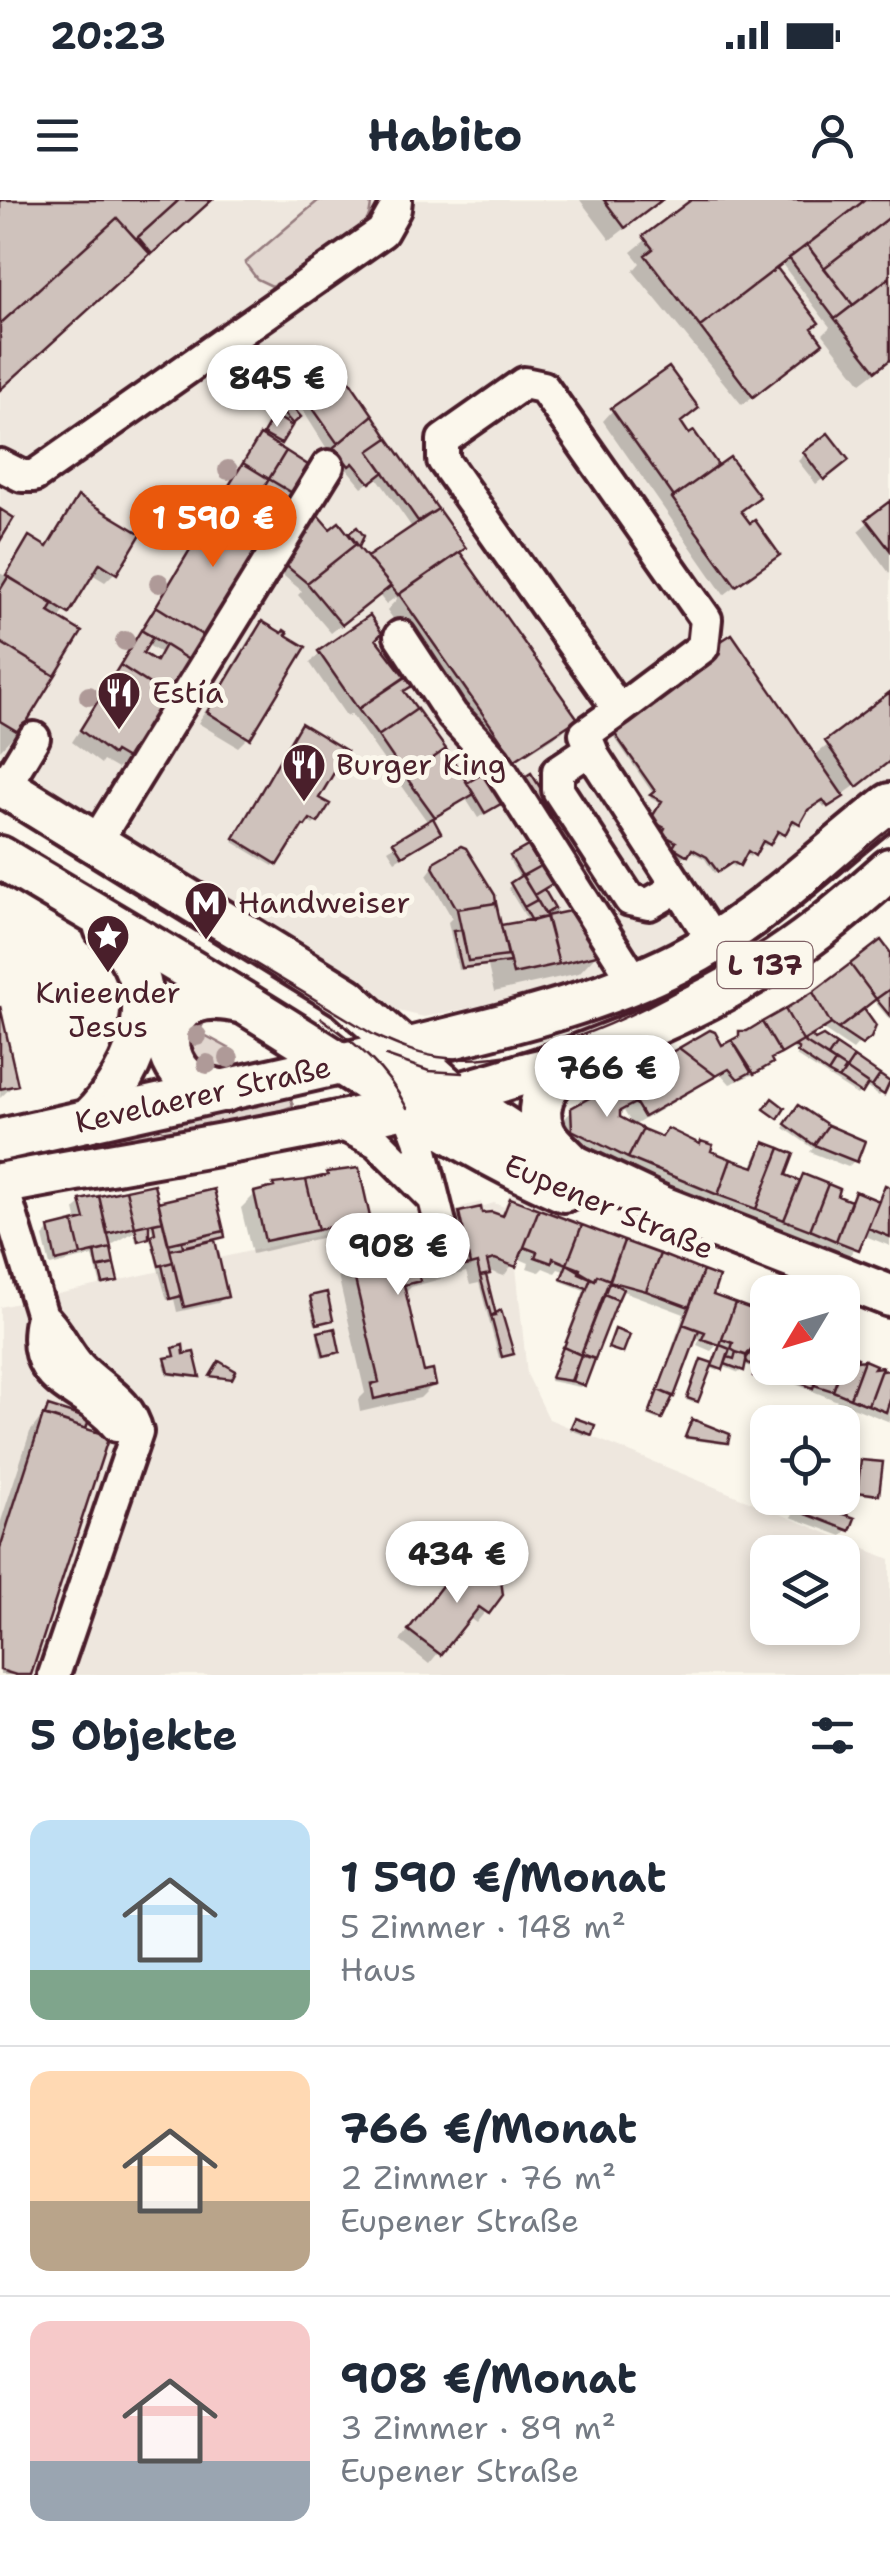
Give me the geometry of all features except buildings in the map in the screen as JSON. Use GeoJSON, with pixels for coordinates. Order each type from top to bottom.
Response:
{"type":"FeatureCollection","features":[{"type":"Feature","properties":{"kind":"main road"},"geometry":{"type":"LineString","coordinates":[[2,785],[346,998],[385,1019],[460,1036]]}},
{"type":"Feature","properties":{"kind":"main road","name":"L 137"},"geometry":{"type":"LineString","coordinates":[[404,1049],[552,1012],[636,982],[714,942],[762,910],[890,804]]}},
{"type":"Feature","properties":{"kind":"main road"},"geometry":{"type":"LineString","coordinates":[[0,857],[76,902],[114,936],[130,960],[140,986],[141,1038],[131,1065],[109,1100],[88,1121]]}},
{"type":"Feature","properties":{"kind":"main road","name":"L 137"},"geometry":{"type":"LineString","coordinates":[[406,1108],[580,1055],[674,1016],[776,959],[890,869]]}},
{"type":"Feature","properties":{"kind":"main road","name":"Eupener Straße"},"geometry":{"type":"LineString","coordinates":[[76,902],[475,1149],[532,1177],[775,1275]]}},
{"type":"Feature","properties":{"kind":"main road","name":"Eupener Straße"},"geometry":{"type":"LineString","coordinates":[[346,998],[454,1095],[516,1136],[577,1169],[660,1206],[890,1296]]}},
{"type":"Feature","properties":{"kind":"main road"},"geometry":{"type":"LineString","coordinates":[[225,1091],[202,1086],[176,1067],[168,1038],[172,1022],[182,1008],[194,1002],[224,999],[242,1003]]}},
{"type":"Feature","properties":{"kind":"main road","name":"Kevelaerer Straße"},"geometry":{"type":"LineString","coordinates":[[0,1140],[404,1049]]}},
{"type":"Feature","properties":{"kind":"main road","name":"L 137"},"geometry":{"type":"LineString","coordinates":[[577,1169],[544,1132],[542,1113],[543,1094],[554,1076],[580,1055]]}},
{"type":"Feature","properties":{"kind":"main road","name":"Kevelaerer Straße"},"geometry":{"type":"LineString","coordinates":[[1,1184],[406,1108]]}},
{"type":"Feature","properties":{"kind":"main road"},"geometry":{"type":"LineString","coordinates":[[860,1310],[890,1321]]}},
{"type":"Feature","properties":{"kind":"lane"},"geometry":{"type":"LineString","coordinates":[[0,466],[22,476],[34,476],[382,232],[396,200]]}},
{"type":"Feature","properties":{"kind":"lane"},"geometry":{"type":"LineString","coordinates":[[618,710],[442,460],[443,440],[524,383],[543,387],[706,619],[704,648],[585,734],[595,758],[714,942]]}},
{"type":"Feature","properties":{"kind":"lane"},"geometry":{"type":"LineString","coordinates":[[96,842],[328,466]]}},
{"type":"Feature","properties":{"kind":"lane"},"geometry":{"type":"LineString","coordinates":[[400,636],[452,716],[494,760],[636,982]]}},
{"type":"Feature","properties":{"kind":"lane"},"geometry":{"type":"LineString","coordinates":[[2,785],[34,738]]}},
{"type":"Feature","properties":{"kind":"lane"},"geometry":{"type":"LineString","coordinates":[[595,758],[582,755],[558,771],[558,790],[630,900],[649,904],[678,887]]}},
{"type":"Feature","properties":{"kind":"lane"},"geometry":{"type":"LineString","coordinates":[[337,1122],[378,1142],[438,1212],[406,1108],[404,1049]]}},
{"type":"Feature","properties":{"kind":"lane"},"geometry":{"type":"LineString","coordinates":[[1,1184],[42,1316],[38,1334],[50,1374],[100,1409],[124,1435],[131,1450],[54,1675]]}},
{"type":"Feature","properties":{"kind":"shaded area"},"geometry":{"type":"Polygon","coordinates":[[[0,200],[890,200],[890,786],[839,816],[729,911],[682,941],[602,972],[497,1003],[424,1017],[390,1009],[362,994],[0,773],[0,200]]]}},
{"type":"Feature","properties":{"kind":"shaded area"},"geometry":{"type":"Polygon","coordinates":[[[319,200],[371,200],[369,215],[349,238],[293,275],[272,286],[257,279],[245,263],[319,200]]]}},
{"type":"Feature","properties":{"kind":"shaded area"},"geometry":{"type":"Polygon","coordinates":[[[208,1014],[199,1032],[234,1051],[236,1064],[201,1074],[182,1034],[208,1014]]]}},
{"type":"Feature","properties":{"kind":"shaded area"},"geometry":{"type":"Polygon","coordinates":[[[289,1093],[293,1106],[282,1110],[0,1173],[0,1151],[289,1093]]]}},
{"type":"Feature","properties":{"kind":"shaded area"},"geometry":{"type":"Polygon","coordinates":[[[510,1193],[540,1204],[516,1267],[527,1374],[549,1419],[750,1502],[750,1515],[783,1515],[832,1535],[750,1535],[750,1645],[860,1645],[860,1547],[890,1559],[890,1675],[0,1675],[0,1307],[330,1233],[328,1226],[370,1216],[376,1239],[463,1218],[461,1207],[494,1203],[504,1207],[510,1193]]]}},
{"type":"Feature","properties":{"kind":"tram line"},"geometry":{"type":"LineString","coordinates":[[0,810],[374,1035],[419,1053],[447,1058],[526,1052],[568,1040],[650,1005],[755,940],[890,828]]}},
{"type":"Feature","properties":{"kind":"tram line"},"geometry":{"type":"LineString","coordinates":[[321,1018],[370,1058],[407,1108]]}},
{"type":"Feature","properties":{"kind":"tram line"},"geometry":{"type":"LineString","coordinates":[[386,1056],[429,1071],[463,1073]]}},
{"type":"Feature","properties":{"kind":"tram line"},"geometry":{"type":"LineString","coordinates":[[452,1220],[455,1230]]}},
{"type":"Feature","properties":{"kind":"place","name":"Estía"},"geometry":{"type":"Point","coordinates":[119,731]}},
{"type":"Feature","properties":{"kind":"place","name":"Burger King"},"geometry":{"type":"Point","coordinates":[304,803]}},
{"type":"Feature","properties":{"kind":"place","name":"Handweiser"},"geometry":{"type":"Point","coordinates":[206,941]}},
{"type":"Feature","properties":{"kind":"place","name":"Knieender Jesus"},"geometry":{"type":"Point","coordinates":[108,974]}}]}
